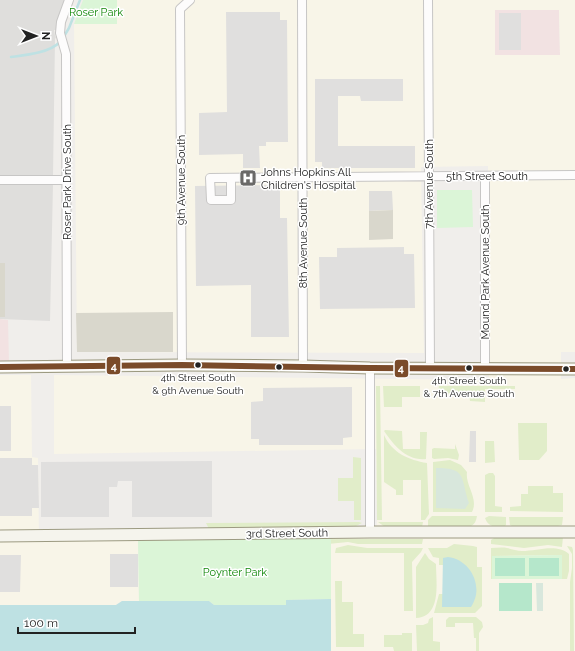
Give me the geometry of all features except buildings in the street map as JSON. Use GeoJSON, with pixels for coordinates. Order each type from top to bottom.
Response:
{"type":"FeatureCollection","features":[{"type":"Feature","properties":{"kind":"main road"},"geometry":{"type":"LineString","coordinates":[[0,367],[182,365],[370,368],[575,368]]}},
{"type":"Feature","properties":{"kind":"main road","name":"3rd Street South"},"geometry":{"type":"LineString","coordinates":[[0,536],[370,532],[575,532]]}},
{"type":"Feature","properties":{"kind":"street","name":"Roser Park Drive South"},"geometry":{"type":"LineString","coordinates":[[67,366],[66,54],[60,33],[61,22],[69,0]]}},
{"type":"Feature","properties":{"kind":"street","name":"9th Avenue South"},"geometry":{"type":"LineString","coordinates":[[182,365],[180,9],[190,0]]}},
{"type":"Feature","properties":{"kind":"street","name":"8th Avenue South"},"geometry":{"type":"LineString","coordinates":[[302,0],[302,366]]}},
{"type":"Feature","properties":{"kind":"street","name":"7th Avenue South"},"geometry":{"type":"LineString","coordinates":[[428,0],[430,368]]}},
{"type":"Feature","properties":{"kind":"street","name":"5th Street South"},"geometry":{"type":"LineString","coordinates":[[231,178],[575,175]]}},
{"type":"Feature","properties":{"kind":"street","name":"Mound Park Avenue South"},"geometry":{"type":"LineString","coordinates":[[485,176],[485,368]]}},
{"type":"Feature","properties":{"kind":"street"},"geometry":{"type":"LineString","coordinates":[[0,180],[67,180]]}},
{"type":"Feature","properties":{"kind":"street"},"geometry":{"type":"LineString","coordinates":[[370,368],[370,532]]}},
{"type":"Feature","properties":{"kind":"shaded area"},"geometry":{"type":"Polygon","coordinates":[[[0,0],[64,0],[57,21],[56,30],[54,30],[56,37],[53,176],[0,176],[0,0]]]}},
{"type":"Feature","properties":{"kind":"shaded area"},"geometry":{"type":"Polygon","coordinates":[[[117,0],[575,0],[575,352],[561,352],[561,379],[575,378],[575,651],[331,651],[331,599],[258,539],[376,538],[376,449],[54,454],[54,375],[489,380],[488,166],[421,167],[424,353],[77,352],[74,24],[117,24],[117,0]],[[495,10],[495,55],[560,55],[559,10],[495,10]],[[369,191],[369,211],[393,210],[392,191],[369,191]]]}},
{"type":"Feature","properties":{"kind":"shaded area"},"geometry":{"type":"Polygon","coordinates":[[[495,10],[559,10],[560,55],[495,55],[495,10]]]}},
{"type":"Feature","properties":{"kind":"shaded area"},"geometry":{"type":"Polygon","coordinates":[[[226,12],[280,12],[280,20],[287,20],[288,142],[266,142],[266,146],[259,146],[260,168],[243,168],[243,154],[199,155],[199,113],[227,112],[226,12]]]}},
{"type":"Feature","properties":{"kind":"shaded area"},"geometry":{"type":"Polygon","coordinates":[[[499,13],[521,13],[521,50],[499,50],[499,13]]]}},
{"type":"Feature","properties":{"kind":"shaded area"},"geometry":{"type":"Polygon","coordinates":[[[315,79],[403,79],[403,101],[361,101],[360,96],[338,96],[338,146],[415,146],[415,168],[322,168],[322,162],[315,162],[315,79]]]}},
{"type":"Feature","properties":{"kind":"shaded area"},"geometry":{"type":"Polygon","coordinates":[[[0,184],[53,184],[50,321],[0,319],[0,184]]]}},
{"type":"Feature","properties":{"kind":"shaded area"},"geometry":{"type":"Polygon","coordinates":[[[280,185],[280,218],[287,218],[289,337],[251,337],[251,285],[196,286],[195,186],[280,185]]]}},
{"type":"Feature","properties":{"kind":"shaded area"},"geometry":{"type":"Polygon","coordinates":[[[393,190],[393,210],[369,211],[369,191],[393,190]]]}},
{"type":"Feature","properties":{"kind":"shaded area"},"geometry":{"type":"Polygon","coordinates":[[[393,210],[393,239],[369,240],[369,211],[393,210]]]}},
{"type":"Feature","properties":{"kind":"shaded area"},"geometry":{"type":"Polygon","coordinates":[[[404,247],[404,254],[414,254],[415,308],[320,309],[319,257],[337,257],[337,248],[404,247]]]}},
{"type":"Feature","properties":{"kind":"shaded area"},"geometry":{"type":"Polygon","coordinates":[[[0,263],[5,263],[5,317],[0,317],[0,263]]]}},
{"type":"Feature","properties":{"kind":"shaded area"},"geometry":{"type":"Polygon","coordinates":[[[173,312],[173,352],[77,352],[76,313],[173,312]]]}},
{"type":"Feature","properties":{"kind":"shaded area"},"geometry":{"type":"Polygon","coordinates":[[[0,319],[8,320],[9,363],[0,363],[0,319]]]}},
{"type":"Feature","properties":{"kind":"shaded area"},"geometry":{"type":"Polygon","coordinates":[[[0,375],[31,375],[32,457],[38,458],[39,539],[138,539],[139,602],[122,601],[116,605],[0,605],[0,375]]]}},
{"type":"Feature","properties":{"kind":"shaded area"},"geometry":{"type":"Polygon","coordinates":[[[352,387],[352,437],[343,438],[343,445],[259,445],[259,439],[251,439],[251,402],[263,401],[263,388],[352,387]]]}},
{"type":"Feature","properties":{"kind":"shaded area"},"geometry":{"type":"Polygon","coordinates":[[[0,406],[11,406],[11,451],[0,451],[0,406]]]}},
{"type":"Feature","properties":{"kind":"shaded area"},"geometry":{"type":"Polygon","coordinates":[[[470,431],[476,431],[476,462],[469,462],[470,431]]]}},
{"type":"Feature","properties":{"kind":"shaded area"},"geometry":{"type":"Polygon","coordinates":[[[0,458],[32,458],[32,465],[38,465],[39,508],[32,508],[32,516],[0,516],[0,458]]]}},
{"type":"Feature","properties":{"kind":"shaded area"},"geometry":{"type":"Polygon","coordinates":[[[212,461],[212,517],[132,517],[132,481],[118,481],[117,487],[109,487],[109,517],[41,517],[41,462],[212,461]]]}},
{"type":"Feature","properties":{"kind":"shaded area"},"geometry":{"type":"Polygon","coordinates":[[[436,468],[453,470],[458,472],[461,476],[469,503],[465,509],[436,508],[436,468]]]}},
{"type":"Feature","properties":{"kind":"shaded area"},"geometry":{"type":"Polygon","coordinates":[[[110,554],[138,554],[138,587],[110,587],[110,554]]]}},
{"type":"Feature","properties":{"kind":"shaded area"},"geometry":{"type":"Polygon","coordinates":[[[0,555],[21,555],[20,592],[0,592],[0,555]]]}},
{"type":"Feature","properties":{"kind":"shaded area"},"geometry":{"type":"Polygon","coordinates":[[[536,583],[543,583],[543,611],[537,611],[536,583]]]}},
{"type":"Feature","properties":{"kind":"green space","name":"Roser Park"},"geometry":{"type":"Polygon","coordinates":[[[83,0],[117,0],[117,24],[74,24],[83,0]]]}},
{"type":"Feature","properties":{"kind":"green space"},"geometry":{"type":"Polygon","coordinates":[[[437,190],[472,190],[473,227],[437,228],[437,190]]]}},
{"type":"Feature","properties":{"kind":"green space"},"geometry":{"type":"Polygon","coordinates":[[[376,386],[380,386],[382,520],[377,520],[376,386]]]}},
{"type":"Feature","properties":{"kind":"green space"},"geometry":{"type":"Polygon","coordinates":[[[383,386],[420,386],[420,397],[402,397],[402,407],[384,407],[383,386]]]}},
{"type":"Feature","properties":{"kind":"green space"},"geometry":{"type":"Polygon","coordinates":[[[439,386],[515,386],[515,389],[485,389],[485,402],[470,401],[469,394],[438,393],[439,386]]]}},
{"type":"Feature","properties":{"kind":"green space"},"geometry":{"type":"Polygon","coordinates":[[[518,423],[547,423],[547,451],[539,460],[519,460],[518,423]]]}},
{"type":"Feature","properties":{"kind":"green space"},"geometry":{"type":"Polygon","coordinates":[[[384,431],[402,431],[403,449],[420,449],[420,432],[427,432],[426,459],[412,457],[401,451],[396,447],[384,431]]]}},
{"type":"Feature","properties":{"kind":"green space"},"geometry":{"type":"Polygon","coordinates":[[[384,435],[392,447],[402,455],[427,463],[429,514],[425,520],[421,520],[421,480],[403,480],[403,495],[396,495],[396,490],[384,482],[384,435]]]}},
{"type":"Feature","properties":{"kind":"green space"},"geometry":{"type":"Polygon","coordinates":[[[485,441],[494,441],[495,462],[485,463],[485,441]]]}},
{"type":"Feature","properties":{"kind":"green space"},"geometry":{"type":"Polygon","coordinates":[[[455,444],[459,455],[458,460],[448,458],[432,458],[432,449],[455,449],[455,444]]]}},
{"type":"Feature","properties":{"kind":"green space"},"geometry":{"type":"Polygon","coordinates":[[[353,457],[361,458],[361,520],[354,520],[354,501],[338,501],[338,478],[353,478],[353,457]]]}},
{"type":"Feature","properties":{"kind":"green space"},"geometry":{"type":"Polygon","coordinates":[[[450,460],[461,465],[467,472],[468,482],[474,502],[472,512],[433,512],[433,462],[450,460]]]}},
{"type":"Feature","properties":{"kind":"green space"},"geometry":{"type":"Polygon","coordinates":[[[493,473],[495,476],[495,506],[502,507],[502,512],[485,512],[485,475],[493,473]]]}},
{"type":"Feature","properties":{"kind":"green space"},"geometry":{"type":"Polygon","coordinates":[[[528,486],[553,486],[553,493],[563,493],[563,512],[510,511],[510,507],[521,506],[521,494],[528,494],[528,486]]]}},
{"type":"Feature","properties":{"kind":"green space"},"geometry":{"type":"Polygon","coordinates":[[[432,516],[477,516],[475,522],[471,526],[428,526],[428,520],[432,516]]]}},
{"type":"Feature","properties":{"kind":"green space"},"geometry":{"type":"Polygon","coordinates":[[[489,516],[506,517],[506,525],[504,527],[495,527],[490,525],[485,518],[489,516]]]}},
{"type":"Feature","properties":{"kind":"green space"},"geometry":{"type":"Polygon","coordinates":[[[509,517],[563,517],[562,525],[558,526],[512,526],[510,525],[509,517]]]}},
{"type":"Feature","properties":{"kind":"green space"},"geometry":{"type":"Polygon","coordinates":[[[378,522],[423,522],[422,527],[385,527],[378,522]]]}},
{"type":"Feature","properties":{"kind":"green space"},"geometry":{"type":"Polygon","coordinates":[[[206,523],[362,523],[354,527],[209,529],[206,523]]]}},
{"type":"Feature","properties":{"kind":"green space"},"geometry":{"type":"Polygon","coordinates":[[[563,537],[562,547],[548,545],[524,548],[491,544],[491,540],[494,538],[563,537]]]}},
{"type":"Feature","properties":{"kind":"green space","name":"Poynter Park"},"geometry":{"type":"Polygon","coordinates":[[[138,539],[331,539],[331,599],[287,600],[286,605],[214,605],[209,601],[139,602],[138,539]]]}},
{"type":"Feature","properties":{"kind":"green space"},"geometry":{"type":"Polygon","coordinates":[[[423,539],[422,544],[147,541],[423,539]]]}},
{"type":"Feature","properties":{"kind":"green space"},"geometry":{"type":"Polygon","coordinates":[[[454,544],[477,547],[477,567],[482,567],[482,606],[475,613],[434,613],[439,594],[443,594],[443,565],[439,565],[439,558],[433,557],[428,548],[447,548],[454,544]]]}},
{"type":"Feature","properties":{"kind":"green space"},"geometry":{"type":"Polygon","coordinates":[[[348,545],[367,548],[423,548],[412,562],[413,611],[404,611],[404,553],[335,553],[336,548],[348,545]]]}},
{"type":"Feature","properties":{"kind":"green space"},"geometry":{"type":"Polygon","coordinates":[[[567,546],[572,547],[573,550],[574,651],[570,651],[570,582],[572,554],[567,546]]]}},
{"type":"Feature","properties":{"kind":"green space"},"geometry":{"type":"Polygon","coordinates":[[[491,548],[505,548],[522,551],[553,548],[564,551],[569,554],[569,571],[567,579],[562,579],[562,555],[492,556],[491,579],[491,548]]]}},
{"type":"Feature","properties":{"kind":"green space"},"geometry":{"type":"Polygon","coordinates":[[[425,553],[429,559],[436,564],[436,597],[430,612],[424,616],[416,618],[416,567],[425,553]]]}},
{"type":"Feature","properties":{"kind":"green space"},"geometry":{"type":"Polygon","coordinates":[[[562,555],[562,579],[492,579],[492,556],[562,555]]]}},
{"type":"Feature","properties":{"kind":"green space"},"geometry":{"type":"Polygon","coordinates":[[[495,558],[525,558],[525,576],[495,576],[495,558]]]}},
{"type":"Feature","properties":{"kind":"green space"},"geometry":{"type":"Polygon","coordinates":[[[529,558],[559,558],[559,576],[529,576],[529,558]]]}},
{"type":"Feature","properties":{"kind":"green space"},"geometry":{"type":"Polygon","coordinates":[[[335,581],[342,581],[342,602],[353,602],[353,634],[364,634],[364,647],[336,647],[335,581]]]}},
{"type":"Feature","properties":{"kind":"green space"},"geometry":{"type":"Polygon","coordinates":[[[499,583],[532,583],[532,611],[499,611],[499,583]]]}},
{"type":"Feature","properties":{"kind":"green space"},"geometry":{"type":"Polygon","coordinates":[[[433,617],[433,641],[440,642],[440,651],[417,651],[416,625],[428,623],[429,619],[433,617]]]}},
{"type":"Feature","properties":{"kind":"green space"},"geometry":{"type":"Polygon","coordinates":[[[449,617],[476,617],[482,622],[483,627],[479,633],[479,651],[476,651],[476,638],[474,638],[473,623],[455,623],[455,627],[446,627],[446,620],[449,617]]]}},
{"type":"Feature","properties":{"kind":"green space"},"geometry":{"type":"Polygon","coordinates":[[[402,633],[412,633],[412,651],[394,651],[393,647],[384,647],[384,635],[402,635],[402,633]]]}},
{"type":"Feature","properties":{"kind":"water"},"geometry":{"type":"Polygon","coordinates":[[[443,558],[454,558],[466,565],[473,576],[476,595],[471,607],[442,607],[443,558]]]}},
{"type":"Feature","properties":{"kind":"water"},"geometry":{"type":"Polygon","coordinates":[[[331,599],[331,651],[0,651],[0,605],[116,605],[122,601],[209,601],[214,605],[286,605],[286,600],[331,599]]]}},
{"type":"Feature","properties":{"kind":"waterway"},"geometry":{"type":"LineString","coordinates":[[63,38],[69,28],[80,0]]}},
{"type":"Feature","properties":{"kind":"waterway"},"geometry":{"type":"LineString","coordinates":[[11,57],[44,51],[60,42]]}},
{"type":"Feature","properties":{"kind":"transit line","name":"4"},"geometry":{"type":"LineString","coordinates":[[0,367],[182,365],[575,369]]}},
{"type":"Feature","properties":{"kind":"place","name":"Johns Hopkins All Children's Hospital"},"geometry":{"type":"Point","coordinates":[248,178]}},
{"type":"Feature","properties":{"kind":"place","name":"4th Street South & 9th Avenue South"},"geometry":{"type":"Point","coordinates":[198,365]}},
{"type":"Feature","properties":{"kind":"place","name":"4th Street South & 7th Avenue South"},"geometry":{"type":"Point","coordinates":[469,368]}}]}
